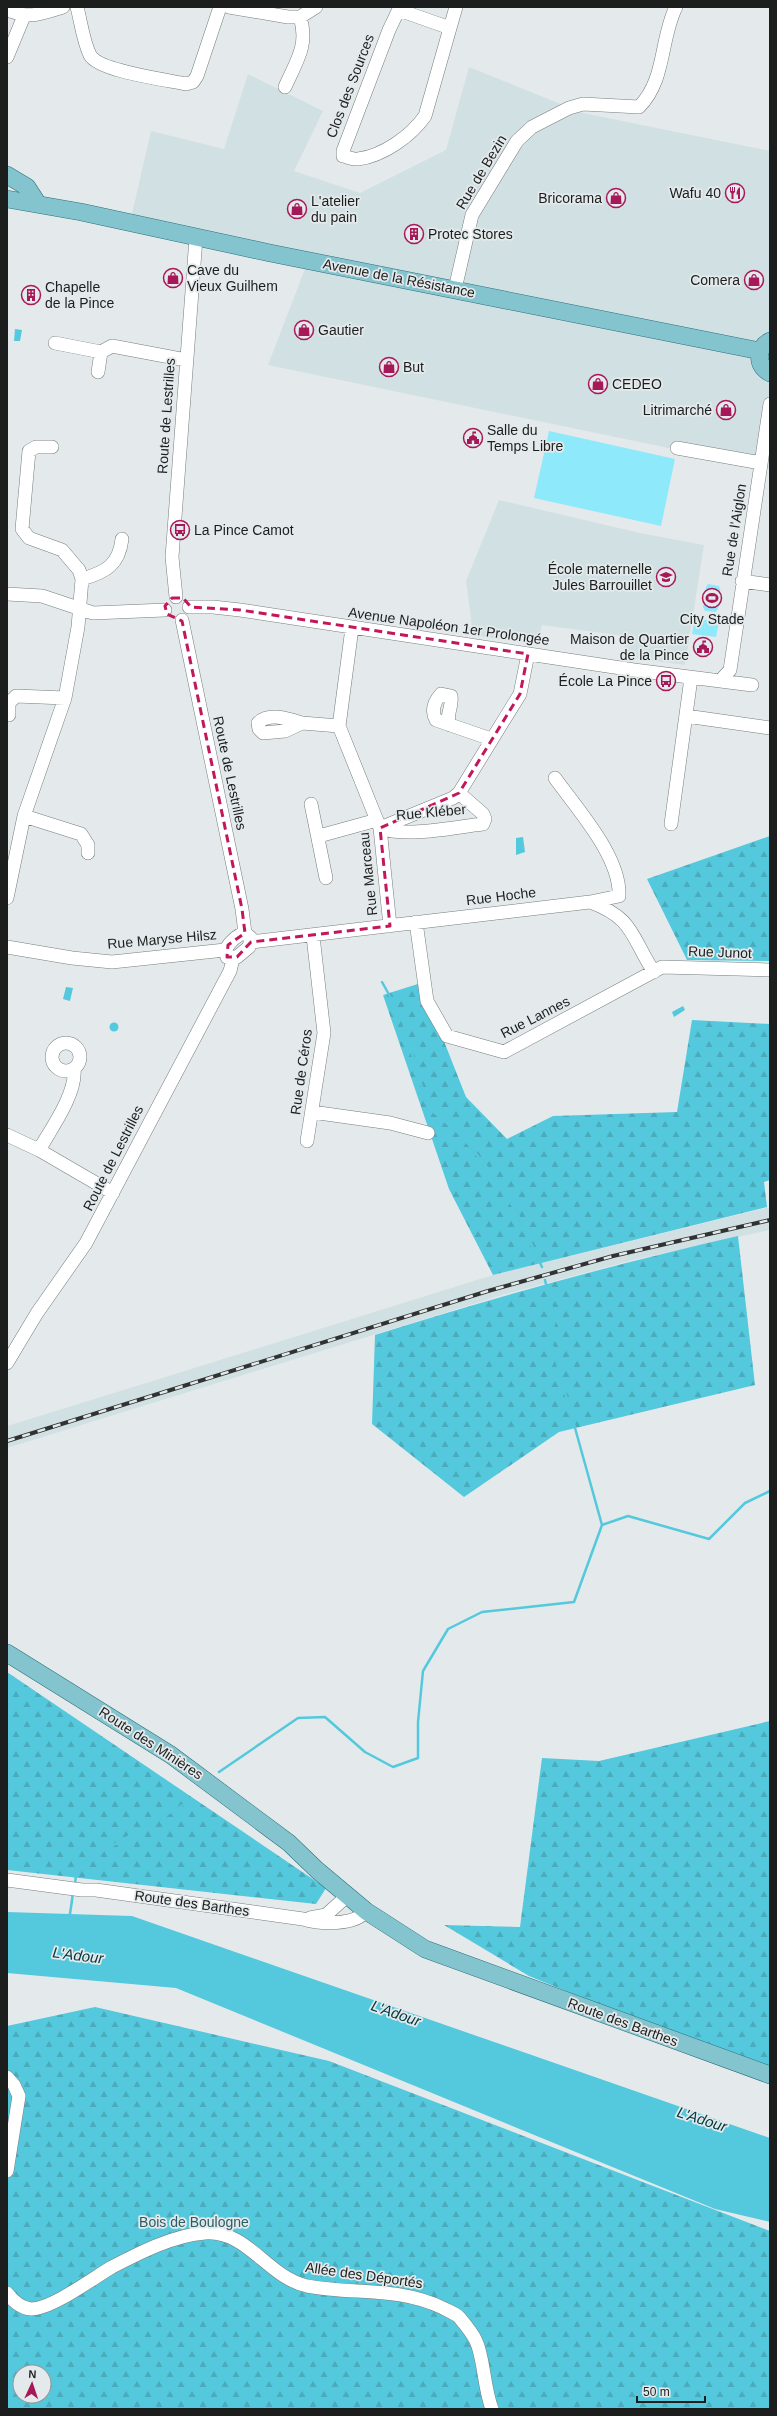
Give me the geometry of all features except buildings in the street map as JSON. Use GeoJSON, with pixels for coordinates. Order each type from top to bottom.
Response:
{"type":"FeatureCollection","features":[{"type":"Feature","properties":{"kind":"main road"},"geometry":{"type":"LineString","coordinates":[[7,175],[27,187],[38,204]]}},
{"type":"Feature","properties":{"kind":"main road","name":"Avenue de la Résistance"},"geometry":{"type":"LineString","coordinates":[[7,199],[38,204],[196,238],[455,289],[765,346]]}},
{"type":"Feature","properties":{"kind":"main road"},"geometry":{"type":"LineString","coordinates":[[765,346],[762,366],[770,373]]}},
{"type":"Feature","properties":{"kind":"main road","name":"Route des Minières"},"geometry":{"type":"LineString","coordinates":[[7,1653],[171,1755],[289,1843],[347,1896],[368,1906]]}},
{"type":"Feature","properties":{"kind":"main road","name":"Route des Minières"},"geometry":{"type":"LineString","coordinates":[[289,1843],[303,1851],[368,1906]]}},
{"type":"Feature","properties":{"kind":"main road","name":"Route des Barthes"},"geometry":{"type":"LineString","coordinates":[[368,1906],[475,1967]]}},
{"type":"Feature","properties":{"kind":"main road","name":"Route des Barthes"},"geometry":{"type":"LineString","coordinates":[[368,1906],[425,1949],[457,1962],[475,1967],[770,2075]]}},
{"type":"Feature","properties":{"kind":"street"},"geometry":{"type":"LineString","coordinates":[[7,10],[24,16],[34,16],[63,7]]}},
{"type":"Feature","properties":{"kind":"street"},"geometry":{"type":"LineString","coordinates":[[77,7],[90,55],[95,61],[111,68],[186,84],[193,82],[197,76],[220,7]]}},
{"type":"Feature","properties":{"kind":"street"},"geometry":{"type":"LineString","coordinates":[[229,7],[300,17],[316,7]]}},
{"type":"Feature","properties":{"kind":"street","name":"Clos des Sources"},"geometry":{"type":"LineString","coordinates":[[450,28],[400,8],[348,137],[343,151],[343,156],[357,159],[375,154],[411,133],[425,116],[456,7]]}},
{"type":"Feature","properties":{"kind":"street","name":"Rue de Bezin"},"geometry":{"type":"LineString","coordinates":[[455,289],[472,215],[517,141],[532,127],[569,108],[583,104],[639,108],[646,100],[658,76],[676,7]]}},
{"type":"Feature","properties":{"kind":"street"},"geometry":{"type":"LineString","coordinates":[[7,57],[24,16]]}},
{"type":"Feature","properties":{"kind":"street"},"geometry":{"type":"LineString","coordinates":[[285,87],[303,45],[304,36],[300,17]]}},
{"type":"Feature","properties":{"kind":"street","name":"Route de Lestrilles"},"geometry":{"type":"LineString","coordinates":[[176,596],[172,557],[196,238]]}},
{"type":"Feature","properties":{"kind":"street"},"geometry":{"type":"LineString","coordinates":[[55,343],[101,352],[112,346],[186,360]]}},
{"type":"Feature","properties":{"kind":"street"},"geometry":{"type":"LineString","coordinates":[[98,372],[101,352]]}},
{"type":"Feature","properties":{"kind":"street","name":"Rue de l'Aiglon"},"geometry":{"type":"LineString","coordinates":[[720,681],[730,670],[742,580],[770,404]]}},
{"type":"Feature","properties":{"kind":"street"},"geometry":{"type":"LineString","coordinates":[[7,898],[24,816],[65,698],[80,610],[82,580],[79,570],[62,550],[29,538],[22,529],[28,451],[36,447],[52,447]]}},
{"type":"Feature","properties":{"kind":"street"},"geometry":{"type":"LineString","coordinates":[[677,448],[761,463]]}},
{"type":"Feature","properties":{"kind":"street"},"geometry":{"type":"LineString","coordinates":[[82,580],[103,573],[114,562],[120,554],[122,539]]}},
{"type":"Feature","properties":{"kind":"street"},"geometry":{"type":"LineString","coordinates":[[742,580],[770,585]]}},
{"type":"Feature","properties":{"kind":"street"},"geometry":{"type":"LineString","coordinates":[[7,594],[42,596],[80,610],[93,612],[119,613],[165,610]]}},
{"type":"Feature","properties":{"kind":"street"},"geometry":{"type":"LineString","coordinates":[[176,596],[186,600],[189,607],[187,616],[182,620],[173,620],[165,610],[167,603],[176,596]]}},
{"type":"Feature","properties":{"kind":"street","name":"Avenue Napoléon 1er Prolongée"},"geometry":{"type":"LineString","coordinates":[[189,607],[220,608],[691,678],[752,685]]}},
{"type":"Feature","properties":{"kind":"street","name":"Route de Lestrilles"},"geometry":{"type":"LineString","coordinates":[[182,620],[248,938]]}},
{"type":"Feature","properties":{"kind":"street","name":"Rue Marceau"},"geometry":{"type":"LineString","coordinates":[[352,628],[339,726],[378,824],[390,926]]}},
{"type":"Feature","properties":{"kind":"street","name":"Rue Kléber"},"geometry":{"type":"LineString","coordinates":[[378,824],[453,798],[459,793],[520,694],[528,654]]}},
{"type":"Feature","properties":{"kind":"street"},"geometry":{"type":"LineString","coordinates":[[671,824],[691,678]]}},
{"type":"Feature","properties":{"kind":"street"},"geometry":{"type":"LineString","coordinates":[[9,715],[10,703],[16,696],[65,698]]}},
{"type":"Feature","properties":{"kind":"street"},"geometry":{"type":"LineString","coordinates":[[686,716],[770,728]]}},
{"type":"Feature","properties":{"kind":"street"},"geometry":{"type":"LineString","coordinates":[[302,723],[339,726]]}},
{"type":"Feature","properties":{"kind":"street"},"geometry":{"type":"LineString","coordinates":[[450,725],[491,739]]}},
{"type":"Feature","properties":{"kind":"street","name":"Rue Hoche"},"geometry":{"type":"LineString","coordinates":[[248,938],[313,936],[416,922],[590,902],[619,896],[620,883],[604,848],[555,778]]}},
{"type":"Feature","properties":{"kind":"street","name":"Rue Kléber"},"geometry":{"type":"LineString","coordinates":[[378,824],[390,832],[405,832],[483,824],[485,819],[482,814],[459,793]]}},
{"type":"Feature","properties":{"kind":"street"},"geometry":{"type":"LineString","coordinates":[[311,804],[319,836],[326,878]]}},
{"type":"Feature","properties":{"kind":"street"},"geometry":{"type":"LineString","coordinates":[[24,816],[80,834],[88,845],[88,853]]}},
{"type":"Feature","properties":{"kind":"street","name":"Rue Marceau"},"geometry":{"type":"LineString","coordinates":[[319,836],[378,824]]}},
{"type":"Feature","properties":{"kind":"street"},"geometry":{"type":"LineString","coordinates":[[590,902],[617,914],[626,922],[654,972]]}},
{"type":"Feature","properties":{"kind":"street","name":"Rue Lannes"},"geometry":{"type":"LineString","coordinates":[[416,922],[426,1001],[447,1036],[504,1052],[654,972],[669,966]]}},
{"type":"Feature","properties":{"kind":"street"},"geometry":{"type":"LineString","coordinates":[[229,954],[238,936],[248,938]]}},
{"type":"Feature","properties":{"kind":"street","name":"Rue de Céros"},"geometry":{"type":"LineString","coordinates":[[307,1141],[324,1033],[313,936]]}},
{"type":"Feature","properties":{"kind":"street","name":"Rue Maryse Hilsz"},"geometry":{"type":"LineString","coordinates":[[7,947],[72,958],[112,962],[229,954]]}},
{"type":"Feature","properties":{"kind":"street","name":"Route de Lestrilles"},"geometry":{"type":"LineString","coordinates":[[7,1363],[37,1313],[86,1242],[113,1193],[230,971],[229,954]]}},
{"type":"Feature","properties":{"kind":"street","name":"Rue Junot"},"geometry":{"type":"LineString","coordinates":[[669,966],[770,970]]}},
{"type":"Feature","properties":{"kind":"street"},"geometry":{"type":"LineString","coordinates":[[39,1150],[66,1101],[75,1079],[74,1069]]}},
{"type":"Feature","properties":{"kind":"street"},"geometry":{"type":"LineString","coordinates":[[312,1112],[390,1123],[428,1133]]}},
{"type":"Feature","properties":{"kind":"street"},"geometry":{"type":"LineString","coordinates":[[7,1135],[39,1150],[113,1193]]}},
{"type":"Feature","properties":{"kind":"street","name":"Route des Barthes"},"geometry":{"type":"LineString","coordinates":[[7,1880],[82,1890],[96,1890],[303,1919],[313,1922],[346,1921],[368,1906]]}},
{"type":"Feature","properties":{"kind":"street","name":"Route des Barthes"},"geometry":{"type":"LineString","coordinates":[[303,1919],[326,1914],[347,1896]]}},
{"type":"Feature","properties":{"kind":"street"},"geometry":{"type":"LineString","coordinates":[[7,2077],[14,2085],[19,2096],[7,2170]]}},
{"type":"Feature","properties":{"kind":"street","name":"Allée des Déportés"},"geometry":{"type":"LineString","coordinates":[[7,2293],[14,2303],[32,2309],[75,2291],[111,2268],[173,2240],[205,2233],[225,2234],[238,2240],[283,2277],[306,2286],[390,2292],[422,2298],[458,2316],[476,2342],[487,2397],[492,2409]]}},
{"type":"Feature","properties":{"kind":"highlighted area"},"geometry":{"type":"Polygon","coordinates":[[[172,598],[183,598],[191,607],[240,610],[528,654],[520,694],[459,793],[380,828],[390,926],[251,942],[237,957],[227,957],[228,945],[245,933],[242,909],[182,621],[167,614],[165,606],[172,598]]]}},
{"type":"Feature","properties":{"kind":"shaded area"},"geometry":{"type":"Polygon","coordinates":[[[469,67],[583,113],[770,151],[770,469],[268,365],[308,261],[131,218],[151,131],[224,149],[248,74],[323,111],[294,171],[360,193],[446,150],[469,67]]]}},
{"type":"Feature","properties":{"kind":"shaded area"},"geometry":{"type":"Polygon","coordinates":[[[549,431],[675,459],[661,526],[534,498],[549,431]]]}},
{"type":"Feature","properties":{"kind":"shaded area"},"geometry":{"type":"Polygon","coordinates":[[[499,500],[640,533],[704,545],[685,665],[624,657],[625,636],[542,625],[538,645],[473,635],[466,581],[499,500]]]}},
{"type":"Feature","properties":{"kind":"shaded area","name":"City Stade"},"geometry":{"type":"Polygon","coordinates":[[[708,584],[719,586],[720,589],[719,603],[716,612],[705,611],[703,607],[706,587],[708,584]]]}},
{"type":"Feature","properties":{"kind":"shaded area"},"geometry":{"type":"Polygon","coordinates":[[[695,618],[719,622],[716,637],[692,634],[695,618]]]}},
{"type":"Feature","properties":{"kind":"shaded area"},"geometry":{"type":"Polygon","coordinates":[[[770,1207],[770,1230],[633,1260],[499,1296],[7,1448],[7,1426],[493,1275],[770,1207]]]}},
{"type":"Feature","properties":{"kind":"green space"},"geometry":{"type":"Polygon","coordinates":[[[770,836],[770,961],[687,960],[647,879],[770,836]]]}},
{"type":"Feature","properties":{"kind":"green space"},"geometry":{"type":"Polygon","coordinates":[[[421,983],[466,1097],[507,1139],[553,1116],[677,1112],[692,1020],[770,1024],[770,1180],[764,1182],[767,1207],[493,1275],[449,1189],[383,995],[421,983]]]}},
{"type":"Feature","properties":{"kind":"green space"},"geometry":{"type":"Polygon","coordinates":[[[738,1236],[755,1385],[559,1432],[464,1497],[372,1424],[375,1335],[465,1307],[555,1282],[738,1236]]]}},
{"type":"Feature","properties":{"kind":"green space"},"geometry":{"type":"Polygon","coordinates":[[[7,1672],[326,1888],[316,1904],[7,1870],[7,1672]]]}},
{"type":"Feature","properties":{"kind":"green space"},"geometry":{"type":"Polygon","coordinates":[[[770,1721],[770,2074],[529,1976],[444,1925],[520,1927],[542,1758],[599,1761],[770,1721]]]}},
{"type":"Feature","properties":{"kind":"green space","name":"Bois de Boulogne"},"geometry":{"type":"Polygon","coordinates":[[[95,2007],[329,2061],[770,2231],[770,2409],[7,2409],[7,2026],[95,2007]]]}},
{"type":"Feature","properties":{"kind":"water"},"geometry":{"type":"Polygon","coordinates":[[[15,329],[22,330],[20,341],[14,341],[15,329]]]}},
{"type":"Feature","properties":{"kind":"water"},"geometry":{"type":"Polygon","coordinates":[[[523,837],[525,852],[516,855],[516,838],[523,837]]]}},
{"type":"Feature","properties":{"kind":"water"},"geometry":{"type":"Polygon","coordinates":[[[66,987],[73,988],[70,1001],[63,999],[66,987]]]}},
{"type":"Feature","properties":{"kind":"water"},"geometry":{"type":"Polygon","coordinates":[[[683,1006],[685,1010],[674,1017],[672,1012],[683,1006]]]}},
{"type":"Feature","properties":{"kind":"water"},"geometry":{"type":"Polygon","coordinates":[[[112,1023],[116,1023],[118,1027],[116,1031],[112,1031],[110,1029],[110,1025],[112,1023]]]}},
{"type":"Feature","properties":{"kind":"water","name":"L'Adour"},"geometry":{"type":"Polygon","coordinates":[[[7,1912],[132,1916],[770,2138],[770,2222],[715,2209],[176,1988],[7,1973],[7,1912]]]}},
{"type":"Feature","properties":{"kind":"waterway"},"geometry":{"type":"LineString","coordinates":[[382,982],[401,1016],[428,1107],[462,1136],[493,1175],[516,1211],[542,1267]]}},
{"type":"Feature","properties":{"kind":"waterway"},"geometry":{"type":"LineString","coordinates":[[545,1280],[555,1320],[550,1338],[602,1525]]}},
{"type":"Feature","properties":{"kind":"waterway"},"geometry":{"type":"LineString","coordinates":[[219,1772],[298,1718],[325,1717],[365,1752],[393,1767],[418,1758],[418,1722],[423,1671],[448,1629],[482,1612],[574,1602],[602,1525],[628,1516],[709,1539],[745,1503],[770,1491]]}},
{"type":"Feature","properties":{"kind":"waterway"},"geometry":{"type":"LineString","coordinates":[[75,1884],[77,1866],[192,1800]]}},
{"type":"Feature","properties":{"kind":"waterway"},"geometry":{"type":"LineString","coordinates":[[69,1915],[73,1893]]}},
{"type":"Feature","properties":{"kind":"railway"},"geometry":{"type":"LineString","coordinates":[[7,1441],[488,1291],[613,1256],[770,1220]]}},
{"type":"Feature","properties":{"kind":"place","name":"Wafu 40"},"geometry":{"type":"Point","coordinates":[735,193]}},
{"type":"Feature","properties":{"kind":"place","name":"Bricorama"},"geometry":{"type":"Point","coordinates":[616,198]}},
{"type":"Feature","properties":{"kind":"place","name":"L'atelier du pain"},"geometry":{"type":"Point","coordinates":[297,209]}},
{"type":"Feature","properties":{"kind":"place","name":"Protec Stores"},"geometry":{"type":"Point","coordinates":[414,234]}},
{"type":"Feature","properties":{"kind":"place","name":"Cave du Vieux Guilhem"},"geometry":{"type":"Point","coordinates":[173,278]}},
{"type":"Feature","properties":{"kind":"place","name":"Comera"},"geometry":{"type":"Point","coordinates":[754,280]}},
{"type":"Feature","properties":{"kind":"place","name":"Chapelle de la Pince"},"geometry":{"type":"Point","coordinates":[31,295]}},
{"type":"Feature","properties":{"kind":"place","name":"Gautier"},"geometry":{"type":"Point","coordinates":[304,330]}},
{"type":"Feature","properties":{"kind":"place","name":"But"},"geometry":{"type":"Point","coordinates":[389,367]}},
{"type":"Feature","properties":{"kind":"place","name":"CEDEO"},"geometry":{"type":"Point","coordinates":[598,384]}},
{"type":"Feature","properties":{"kind":"place","name":"Litrimarché"},"geometry":{"type":"Point","coordinates":[726,410]}},
{"type":"Feature","properties":{"kind":"place","name":"Salle du Temps Libre"},"geometry":{"type":"Point","coordinates":[473,438]}},
{"type":"Feature","properties":{"kind":"place","name":"La Pince Camot"},"geometry":{"type":"Point","coordinates":[180,530]}},
{"type":"Feature","properties":{"kind":"place","name":"École maternelle Jules Barrouillet"},"geometry":{"type":"Point","coordinates":[666,577]}},
{"type":"Feature","properties":{"kind":"place","name":"City Stade"},"geometry":{"type":"Point","coordinates":[712,598]}},
{"type":"Feature","properties":{"kind":"place","name":"Maison de Quartier de la Pince"},"geometry":{"type":"Point","coordinates":[703,647]}},
{"type":"Feature","properties":{"kind":"place","name":"École La Pince"},"geometry":{"type":"Point","coordinates":[666,681]}}]}
